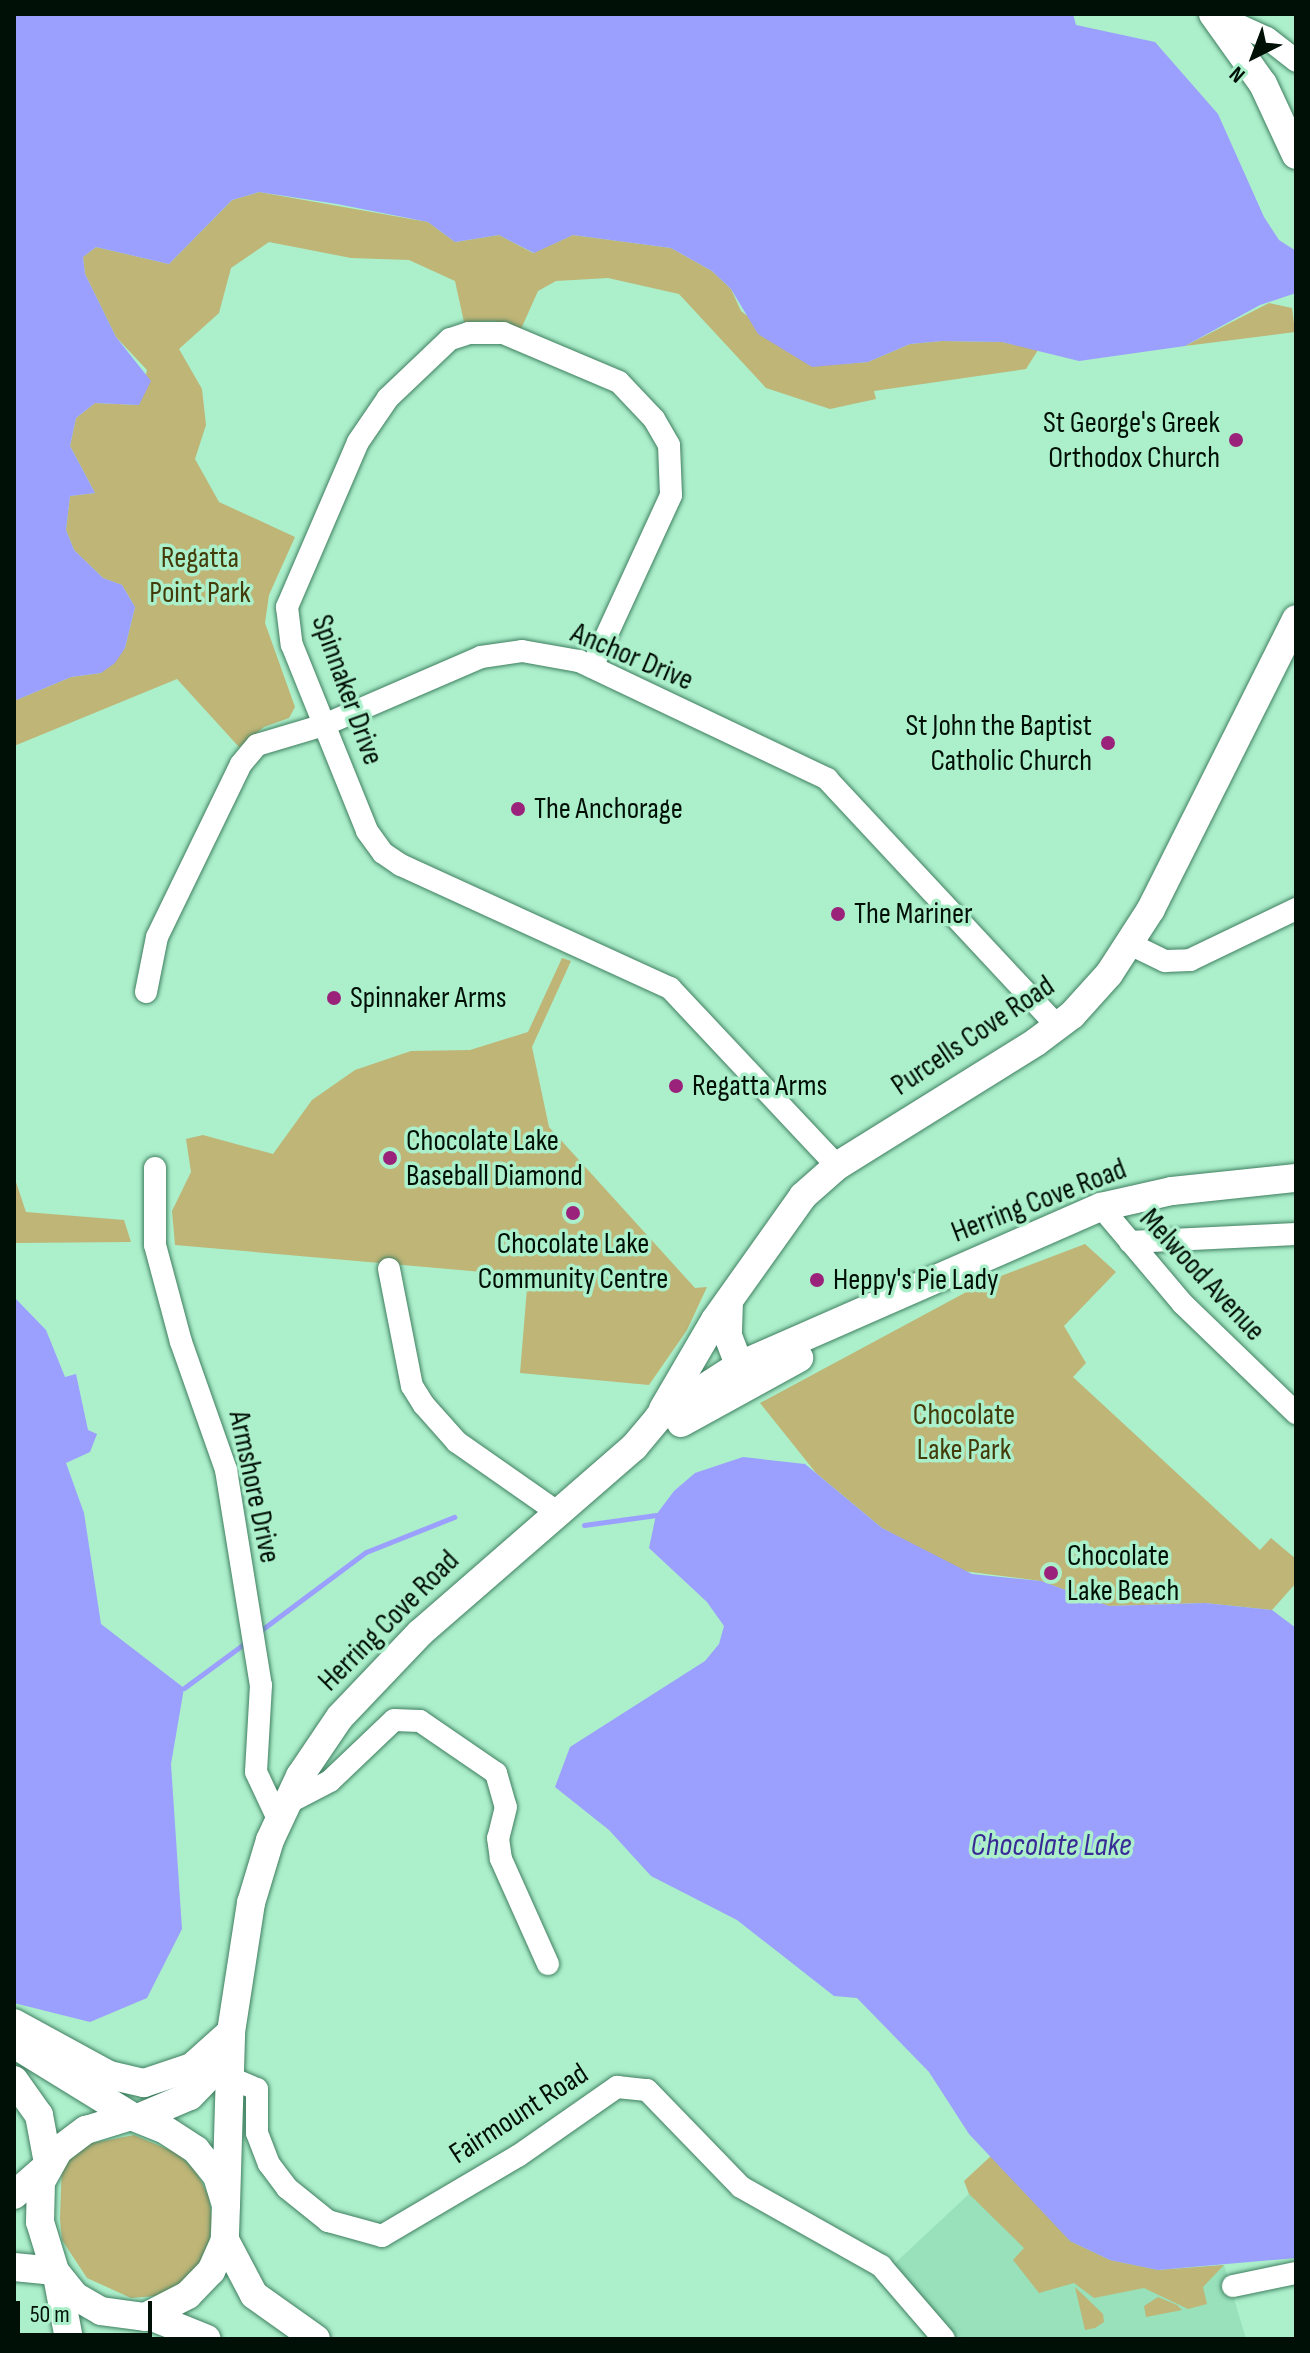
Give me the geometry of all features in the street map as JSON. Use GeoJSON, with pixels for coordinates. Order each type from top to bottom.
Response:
{"type":"FeatureCollection","features":[{"type":"Feature","properties":{"kind":"main road"},"geometry":{"type":"LineString","coordinates":[[1214,14],[1263,84],[1296,155]]}},
{"type":"Feature","properties":{"kind":"main road","name":"Purcells Cove Road"},"geometry":{"type":"LineString","coordinates":[[659,1417],[783,1218],[837,1166],[1058,1027],[1090,998],[1130,944],[1226,766],[1296,619]]}},
{"type":"Feature","properties":{"kind":"main road","name":"Herring Cove Road"},"geometry":{"type":"LineString","coordinates":[[634,1447],[659,1417],[743,1375],[799,1358],[820,1334],[948,1272],[1101,1207],[1172,1191],[1296,1178]]}},
{"type":"Feature","properties":{"kind":"main road"},"geometry":{"type":"LineString","coordinates":[[729,1301],[728,1336],[743,1375]]}},
{"type":"Feature","properties":{"kind":"main road","name":"Herring Cove Road"},"geometry":{"type":"LineString","coordinates":[[226,2205],[233,2079],[231,2032],[251,1903],[281,1812],[318,1748],[372,1680],[557,1512],[634,1447],[743,1375]]}},
{"type":"Feature","properties":{"kind":"main road"},"geometry":{"type":"LineString","coordinates":[[14,2023],[109,2075],[144,2083],[192,2067],[231,2032]]}},
{"type":"Feature","properties":{"kind":"main road","name":"Herring Cove Road"},"geometry":{"type":"LineString","coordinates":[[134,2117],[180,2102],[202,2086],[231,2032]]}},
{"type":"Feature","properties":{"kind":"main road"},"geometry":{"type":"LineString","coordinates":[[14,2044],[134,2117],[177,2136],[205,2158],[226,2205],[225,2240],[200,2285],[142,2324]]}},
{"type":"Feature","properties":{"kind":"main road"},"geometry":{"type":"LineString","coordinates":[[14,2080],[39,2115],[47,2165],[40,2222],[56,2273],[69,2339]]}},
{"type":"Feature","properties":{"kind":"main road"},"geometry":{"type":"LineString","coordinates":[[14,2195],[86,2130],[134,2117]]}},
{"type":"Feature","properties":{"kind":"main road"},"geometry":{"type":"LineString","coordinates":[[225,2240],[254,2295],[316,2339]]}},
{"type":"Feature","properties":{"kind":"main road"},"geometry":{"type":"LineString","coordinates":[[14,2267],[56,2273],[75,2296],[101,2311],[207,2339]]}},
{"type":"Feature","properties":{"kind":"street"},"geometry":{"type":"LineString","coordinates":[[1214,14],[1267,38],[1296,61]]}},
{"type":"Feature","properties":{"kind":"street","name":"Spinnaker Drive"},"geometry":{"type":"LineString","coordinates":[[592,667],[671,495],[669,445],[654,419],[619,382],[515,337],[469,333],[439,346],[388,398],[358,442],[291,592],[289,638],[367,831],[383,853],[670,988],[837,1166]]}},
{"type":"Feature","properties":{"kind":"street","name":"Anchor Drive"},"geometry":{"type":"LineString","coordinates":[[146,992],[157,937],[244,759],[266,740],[324,725],[490,654],[547,653],[592,667],[827,779],[1058,1027]]}},
{"type":"Feature","properties":{"kind":"street"},"geometry":{"type":"LineString","coordinates":[[1130,944],[1165,961],[1190,960],[1296,909]]}},
{"type":"Feature","properties":{"kind":"street","name":"Armshore Drive"},"geometry":{"type":"LineString","coordinates":[[155,1168],[155,1245],[181,1342],[226,1470],[261,1685],[256,1772],[281,1812]]}},
{"type":"Feature","properties":{"kind":"street","name":"Melwood Avenue"},"geometry":{"type":"LineString","coordinates":[[1101,1207],[1183,1304],[1296,1413]]}},
{"type":"Feature","properties":{"kind":"street"},"geometry":{"type":"LineString","coordinates":[[1130,1242],[1296,1234]]}},
{"type":"Feature","properties":{"kind":"street"},"geometry":{"type":"LineString","coordinates":[[389,1269],[412,1386],[424,1405],[457,1442],[557,1512]]}},
{"type":"Feature","properties":{"kind":"street"},"geometry":{"type":"LineString","coordinates":[[281,1812],[330,1781],[394,1720],[420,1721],[496,1773],[506,1807],[498,1838],[501,1859],[548,1964]]}},
{"type":"Feature","properties":{"kind":"street","name":"Fairmount Road"},"geometry":{"type":"LineString","coordinates":[[233,2079],[257,2089],[257,2133],[269,2164],[287,2188],[328,2221],[382,2236],[518,2156],[617,2087],[647,2090],[741,2187],[881,2266],[944,2339]]}},
{"type":"Feature","properties":{"kind":"street"},"geometry":{"type":"LineString","coordinates":[[1233,2286],[1296,2273]]}},
{"type":"Feature","properties":{"kind":"shaded area"},"geometry":{"type":"Polygon","coordinates":[[[992,2155],[1158,2270],[1224,2265],[1246,2339],[954,2339],[892,2266],[969,2194],[992,2155]]]}},
{"type":"Feature","properties":{"kind":"green space","name":"Regatta Point Park"},"geometry":{"type":"Polygon","coordinates":[[[259,192],[428,222],[455,242],[499,235],[533,253],[573,235],[671,248],[712,271],[731,289],[741,311],[812,366],[868,362],[910,344],[942,341],[1002,342],[1038,350],[1026,369],[874,391],[876,399],[830,409],[766,388],[679,294],[608,278],[556,281],[538,291],[521,329],[493,321],[464,322],[455,281],[409,260],[351,258],[269,242],[231,268],[219,313],[179,349],[202,389],[206,425],[195,459],[219,502],[295,537],[269,595],[265,623],[295,707],[289,718],[264,727],[239,747],[177,679],[14,746],[14,701],[71,677],[101,673],[125,648],[135,607],[122,585],[103,578],[74,550],[66,530],[70,496],[95,493],[70,446],[76,418],[95,403],[139,405],[147,370],[116,337],[85,274],[83,257],[96,247],[169,264],[232,200],[259,192]]]}},
{"type":"Feature","properties":{"kind":"green space"},"geometry":{"type":"Polygon","coordinates":[[[1269,303],[1292,308],[1295,332],[1185,346],[1269,303]]]}},
{"type":"Feature","properties":{"kind":"green space"},"geometry":{"type":"Polygon","coordinates":[[[562,958],[571,961],[532,1047],[549,1127],[695,1288],[707,1287],[687,1330],[649,1385],[520,1373],[528,1276],[175,1245],[172,1211],[191,1172],[186,1139],[203,1135],[273,1154],[312,1100],[355,1070],[411,1051],[470,1050],[528,1032],[562,958]]]}},
{"type":"Feature","properties":{"kind":"green space"},"geometry":{"type":"Polygon","coordinates":[[[14,1176],[26,1212],[124,1220],[131,1242],[14,1243],[14,1176]]]}},
{"type":"Feature","properties":{"kind":"green space","name":"Chocolate Lake Park"},"geometry":{"type":"Polygon","coordinates":[[[1085,1244],[1116,1272],[1064,1326],[1086,1363],[1073,1377],[1260,1550],[1271,1538],[1296,1559],[1296,1583],[1272,1610],[1205,1603],[1109,1606],[1041,1581],[963,1571],[882,1528],[816,1473],[760,1403],[985,1282],[1085,1244]]]}},
{"type":"Feature","properties":{"kind":"green space"},"geometry":{"type":"Polygon","coordinates":[[[134,2135],[179,2154],[197,2173],[209,2197],[212,2221],[209,2246],[197,2268],[179,2285],[156,2296],[131,2298],[87,2278],[62,2240],[60,2219],[62,2162],[83,2145],[134,2135]]]}},
{"type":"Feature","properties":{"kind":"green space"},"geometry":{"type":"Polygon","coordinates":[[[992,2155],[1070,2241],[1110,2260],[1158,2270],[1224,2265],[1203,2287],[1207,2304],[1188,2309],[1144,2288],[1094,2298],[1074,2283],[1039,2293],[1013,2260],[1024,2248],[969,2194],[964,2181],[992,2155]]]}},
{"type":"Feature","properties":{"kind":"green space"},"geometry":{"type":"Polygon","coordinates":[[[1075,2287],[1103,2314],[1104,2322],[1095,2328],[1085,2330],[1075,2287]]]}},
{"type":"Feature","properties":{"kind":"green space"},"geometry":{"type":"Polygon","coordinates":[[[1158,2297],[1182,2310],[1146,2317],[1144,2306],[1158,2297]]]}},
{"type":"Feature","properties":{"kind":"water"},"geometry":{"type":"Polygon","coordinates":[[[14,14],[1073,14],[1076,25],[1155,42],[1218,114],[1264,217],[1279,240],[1296,251],[1296,293],[1260,305],[1185,346],[1079,361],[1002,342],[942,341],[910,344],[868,362],[812,367],[758,334],[731,289],[712,271],[671,248],[573,235],[534,253],[499,235],[455,242],[428,222],[337,204],[259,192],[232,200],[169,264],[96,247],[83,257],[85,274],[116,337],[151,381],[139,405],[95,403],[76,418],[70,446],[95,493],[70,496],[66,530],[74,550],[103,578],[122,585],[135,607],[125,648],[115,663],[101,673],[71,677],[14,701],[14,14]]]}},
{"type":"Feature","properties":{"kind":"water"},"geometry":{"type":"Polygon","coordinates":[[[14,1297],[46,1330],[65,1377],[76,1374],[88,1430],[97,1434],[90,1452],[66,1463],[84,1513],[101,1624],[184,1688],[171,1764],[182,1929],[147,1998],[90,2022],[14,2003],[14,1297]]]}},
{"type":"Feature","properties":{"kind":"water","name":"Chocolate Lake"},"geometry":{"type":"Polygon","coordinates":[[[743,1457],[805,1464],[882,1528],[972,1574],[1041,1581],[1109,1606],[1205,1603],[1272,1610],[1296,1628],[1296,2258],[1158,2270],[1110,2260],[1070,2241],[969,2134],[929,2072],[857,1998],[834,1996],[737,1920],[651,1876],[609,1830],[555,1787],[570,1747],[705,1661],[719,1644],[724,1626],[707,1602],[649,1548],[656,1515],[674,1491],[695,1473],[743,1457]]]}},
{"type":"Feature","properties":{"kind":"waterway"},"geometry":{"type":"LineString","coordinates":[[584,1525],[656,1515]]}},
{"type":"Feature","properties":{"kind":"waterway"},"geometry":{"type":"LineString","coordinates":[[260,1631],[366,1552],[454,1517]]}},
{"type":"Feature","properties":{"kind":"waterway"},"geometry":{"type":"LineString","coordinates":[[184,1688],[249,1640]]}},
{"type":"Feature","properties":{"kind":"place","name":"St George's Greek Orthodox Church"},"geometry":{"type":"Point","coordinates":[1236,440]}},
{"type":"Feature","properties":{"kind":"place","name":"St John the Baptist Catholic Church"},"geometry":{"type":"Point","coordinates":[1108,743]}},
{"type":"Feature","properties":{"kind":"place","name":"The Anchorage"},"geometry":{"type":"Point","coordinates":[518,809]}},
{"type":"Feature","properties":{"kind":"place","name":"The Mariner"},"geometry":{"type":"Point","coordinates":[838,914]}},
{"type":"Feature","properties":{"kind":"place","name":"Spinnaker Arms"},"geometry":{"type":"Point","coordinates":[334,998]}},
{"type":"Feature","properties":{"kind":"place","name":"Regatta Arms"},"geometry":{"type":"Point","coordinates":[676,1086]}},
{"type":"Feature","properties":{"kind":"place","name":"Chocolate Lake Baseball Diamond"},"geometry":{"type":"Point","coordinates":[390,1158]}},
{"type":"Feature","properties":{"kind":"place","name":"Chocolate Lake Community Centre"},"geometry":{"type":"Point","coordinates":[573,1213]}},
{"type":"Feature","properties":{"kind":"place","name":"Heppy's Pie Lady"},"geometry":{"type":"Point","coordinates":[817,1280]}},
{"type":"Feature","properties":{"kind":"place","name":"Chocolate Lake Beach"},"geometry":{"type":"Point","coordinates":[1051,1573]}}]}
